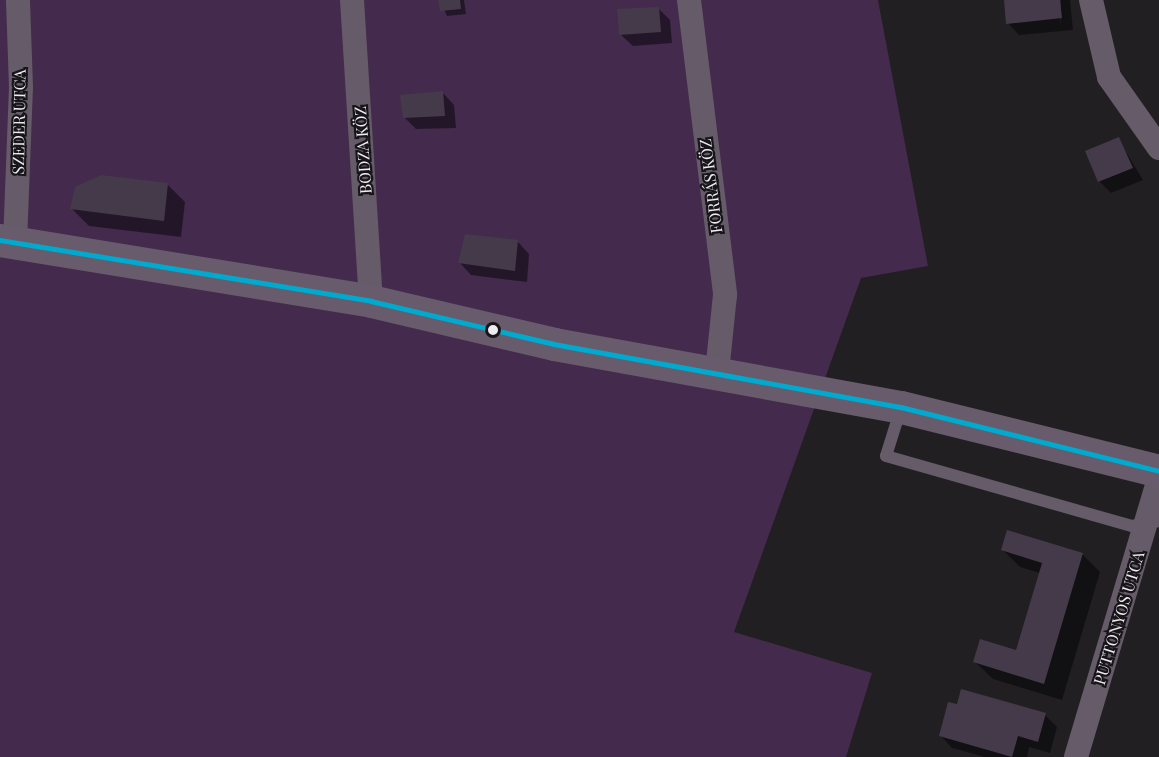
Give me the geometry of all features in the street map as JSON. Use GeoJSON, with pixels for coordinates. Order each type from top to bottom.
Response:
{"type":"FeatureCollection","features":[{"type":"Feature","properties":{"kind":"main road"},"geometry":{"type":"LineString","coordinates":[[8,242],[371,301],[554,344],[901,407],[1159,471]]}},
{"type":"Feature","properties":{"kind":"street","name":"SZEDER UTCA"},"geometry":{"type":"LineString","coordinates":[[8,242],[21,87],[18,0]]}},
{"type":"Feature","properties":{"kind":"street","name":"BODZA KÖZ"},"geometry":{"type":"LineString","coordinates":[[352,0],[371,301]]}},
{"type":"Feature","properties":{"kind":"street","name":"FORRÁS KÖZ"},"geometry":{"type":"LineString","coordinates":[[689,0],[725,295],[717,373]]}},
{"type":"Feature","properties":{"kind":"street"},"geometry":{"type":"LineString","coordinates":[[1091,0],[1109,77],[1159,148]]}},
{"type":"Feature","properties":{"kind":"street","name":"PUTTONYOS UTCA"},"geometry":{"type":"LineString","coordinates":[[1076,757],[1154,521],[1159,478]]}},
{"type":"Feature","properties":{"kind":"lane"},"geometry":{"type":"LineString","coordinates":[[901,407],[886,456],[1132,526],[1154,521]]}},
{"type":"Feature","properties":{"kind":"shaded area"},"geometry":{"type":"Polygon","coordinates":[[[0,0],[878,0],[928,266],[861,278],[734,632],[872,673],[846,757],[0,757],[0,0]]]}},
{"type":"Feature","properties":{"kind":"building"},"geometry":{"type":"Polygon","coordinates":[[[438,0],[460,0],[461,9],[440,11],[438,0]]]}},
{"type":"Feature","properties":{"kind":"building"},"geometry":{"type":"Polygon","coordinates":[[[1004,0],[1060,0],[1062,18],[1006,24],[1004,0]]]}},
{"type":"Feature","properties":{"kind":"building"},"geometry":{"type":"Polygon","coordinates":[[[659,7],[661,32],[619,35],[617,9],[659,7]]]}},
{"type":"Feature","properties":{"kind":"building"},"geometry":{"type":"Polygon","coordinates":[[[443,91],[445,116],[403,118],[400,95],[443,91]]]}},
{"type":"Feature","properties":{"kind":"building"},"geometry":{"type":"Polygon","coordinates":[[[1119,137],[1133,168],[1098,182],[1085,151],[1119,137]]]}},
{"type":"Feature","properties":{"kind":"building"},"geometry":{"type":"Polygon","coordinates":[[[101,175],[168,183],[164,221],[70,209],[75,187],[101,175]]]}},
{"type":"Feature","properties":{"kind":"building"},"geometry":{"type":"Polygon","coordinates":[[[465,234],[518,240],[515,271],[458,263],[465,234]]]}},
{"type":"Feature","properties":{"kind":"building"},"geometry":{"type":"Polygon","coordinates":[[[1007,530],[1083,553],[1044,684],[973,662],[980,639],[1016,650],[1042,563],[1001,550],[1007,530]]]}},
{"type":"Feature","properties":{"kind":"building"},"geometry":{"type":"Polygon","coordinates":[[[961,689],[1046,713],[1038,742],[1018,736],[1012,757],[939,736],[948,702],[957,704],[961,689]]]}},
{"type":"Feature","properties":{"kind":"transit line"},"geometry":{"type":"LineString","coordinates":[[0,240],[371,301],[554,344],[901,407],[1159,471]]}}]}
